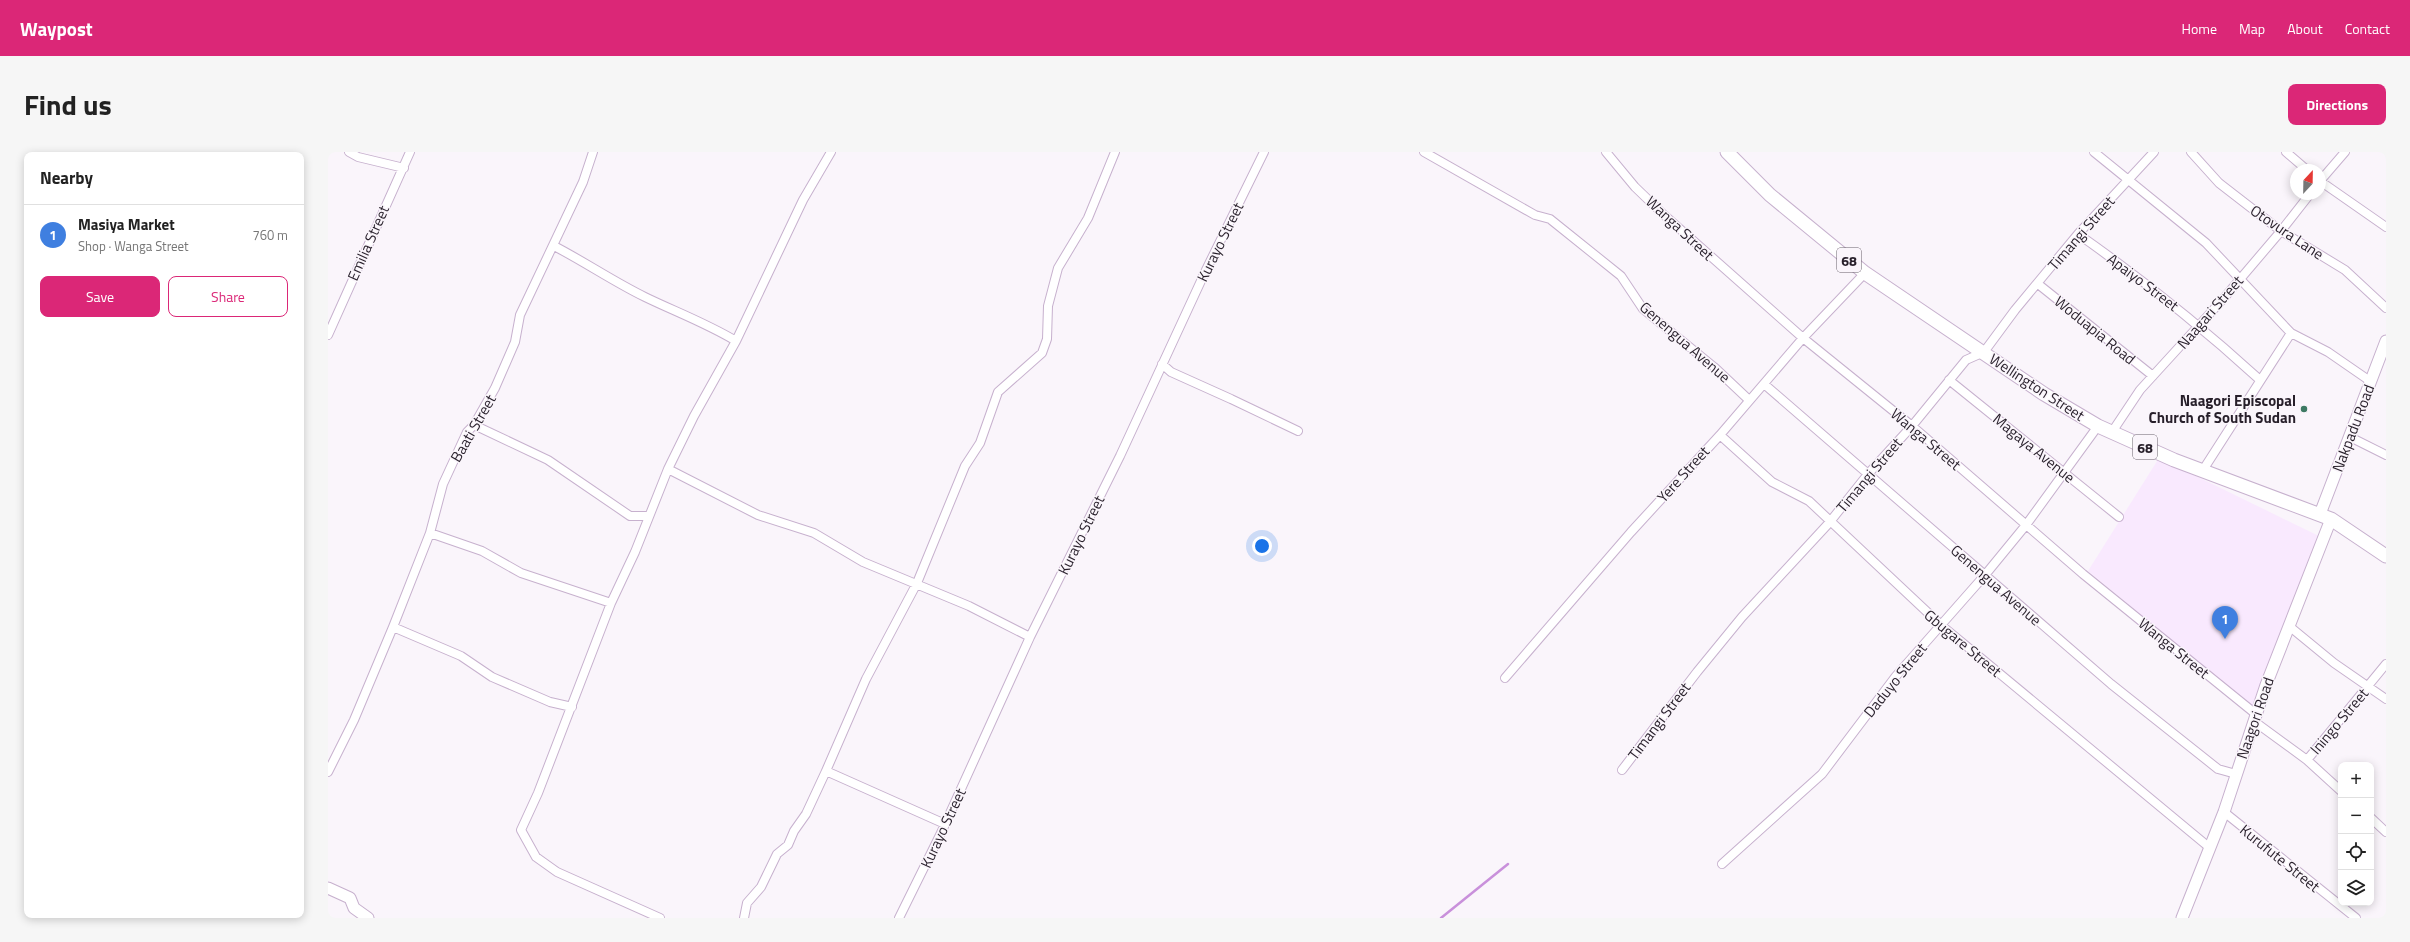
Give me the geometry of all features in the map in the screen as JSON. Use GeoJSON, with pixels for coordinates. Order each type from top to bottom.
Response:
{"type":"FeatureCollection","features":[{"type":"Feature","properties":{"kind":"main road","name":"Wellington Street"},"geometry":{"type":"LineString","coordinates":[[1727,152],[1770,195],[1864,273],[1984,352],[2044,394],[2098,426],[2174,460],[2326,517],[2386,556]]}},
{"type":"Feature","properties":{"kind":"street"},"geometry":{"type":"LineString","coordinates":[[349,152],[358,157],[404,168]]}},
{"type":"Feature","properties":{"kind":"street","name":"Emilia Street"},"geometry":{"type":"LineString","coordinates":[[328,335],[410,152]]}},
{"type":"Feature","properties":{"kind":"street","name":"Baati Street"},"geometry":{"type":"LineString","coordinates":[[328,772],[354,720],[393,627],[430,533],[443,484],[467,432],[474,425],[496,388],[515,342],[520,315],[583,182],[593,152]]}},
{"type":"Feature","properties":{"kind":"street"},"geometry":{"type":"LineString","coordinates":[[660,918],[557,872],[536,857],[521,830],[572,707],[611,603],[635,552],[648,516],[668,469],[694,416],[736,341],[803,200],[831,152]]}},
{"type":"Feature","properties":{"kind":"street"},"geometry":{"type":"LineString","coordinates":[[744,918],[747,902],[762,887],[777,854],[788,845],[806,814],[866,679],[917,583],[965,466],[980,443],[998,392],[1042,352],[1047,339],[1048,306],[1058,268],[1088,218],[1115,152]]}},
{"type":"Feature","properties":{"kind":"street","name":"Kurayo Street"},"geometry":{"type":"LineString","coordinates":[[899,918],[945,824],[1030,637],[1120,456],[1162,364],[1264,152]]}},
{"type":"Feature","properties":{"kind":"street","name":"Genengua Avenue"},"geometry":{"type":"LineString","coordinates":[[1424,152],[1535,215],[1550,219],[1620,276],[1643,309],[1704,357],[1749,400]]}},
{"type":"Feature","properties":{"kind":"street","name":"Wanga Street"},"geometry":{"type":"LineString","coordinates":[[1606,152],[1635,186],[1664,214],[1803,338],[1912,426],[2082,574],[2307,760],[2338,788]]}},
{"type":"Feature","properties":{"kind":"street"},"geometry":{"type":"LineString","coordinates":[[2094,152],[2126,180],[2206,243],[2291,333],[2328,352],[2370,381]]}},
{"type":"Feature","properties":{"kind":"street","name":"Timangi Street"},"geometry":{"type":"LineString","coordinates":[[1622,770],[1697,672],[1742,617],[1829,523],[1868,474],[1912,426],[1966,360],[1984,352],[2078,234],[2126,180],[2142,167],[2154,152]]}},
{"type":"Feature","properties":{"kind":"street","name":"Otovura Lane"},"geometry":{"type":"LineString","coordinates":[[2191,152],[2219,183],[2281,231],[2345,270],[2386,308]]}},
{"type":"Feature","properties":{"kind":"street"},"geometry":{"type":"LineString","coordinates":[[2286,152],[2300,164]]}},
{"type":"Feature","properties":{"kind":"street"},"geometry":{"type":"LineString","coordinates":[[2326,174],[2345,152]]}},
{"type":"Feature","properties":{"kind":"street"},"geometry":{"type":"LineString","coordinates":[[2326,185],[2386,227]]}},
{"type":"Feature","properties":{"kind":"street","name":"Naagari Street"},"geometry":{"type":"LineString","coordinates":[[2112,432],[2140,390],[2281,231],[2305,200]]}},
{"type":"Feature","properties":{"kind":"street","name":"Apaiyo Street"},"geometry":{"type":"LineString","coordinates":[[2078,234],[2136,275],[2198,324],[2260,380]]}},
{"type":"Feature","properties":{"kind":"street"},"geometry":{"type":"LineString","coordinates":[[554,246],[588,263],[644,297],[706,324],[736,341]]}},
{"type":"Feature","properties":{"kind":"street","name":"Yere Street"},"geometry":{"type":"LineString","coordinates":[[1505,678],[1631,532],[1720,435],[1803,338],[1864,273]]}},
{"type":"Feature","properties":{"kind":"street","name":"Woduapia Road"},"geometry":{"type":"LineString","coordinates":[[2038,284],[2153,376]]}},
{"type":"Feature","properties":{"kind":"street"},"geometry":{"type":"LineString","coordinates":[[2203,470],[2291,333]]}},
{"type":"Feature","properties":{"kind":"street","name":"Nakpadu Road"},"geometry":{"type":"LineString","coordinates":[[2326,517],[2350,437],[2386,341]]}},
{"type":"Feature","properties":{"kind":"street"},"geometry":{"type":"LineString","coordinates":[[1162,364],[1170,372],[1231,398],[1298,431]]}},
{"type":"Feature","properties":{"kind":"street","name":"Magaya Avenue"},"geometry":{"type":"LineString","coordinates":[[1949,380],[2119,517]]}},
{"type":"Feature","properties":{"kind":"street","name":"Genengua Avenue"},"geometry":{"type":"LineString","coordinates":[[1764,384],[2112,684],[2218,769],[2236,774]]}},
{"type":"Feature","properties":{"kind":"street"},"geometry":{"type":"LineString","coordinates":[[474,425],[548,460],[630,516],[648,516]]}},
{"type":"Feature","properties":{"kind":"street","name":"Daduyo Street"},"geometry":{"type":"LineString","coordinates":[[1722,864],[1822,774],[1896,676],[1985,575],[2026,525],[2098,426]]}},
{"type":"Feature","properties":{"kind":"street","name":"Gbugare Street"},"geometry":{"type":"LineString","coordinates":[[1720,435],[1772,482],[1809,501],[1829,523],[1941,625],[2210,848]]}},
{"type":"Feature","properties":{"kind":"street"},"geometry":{"type":"LineString","coordinates":[[2350,437],[2386,455]]}},
{"type":"Feature","properties":{"kind":"street"},"geometry":{"type":"LineString","coordinates":[[668,469],[758,515],[814,533],[863,562],[917,583],[969,606],[1030,637]]}},
{"type":"Feature","properties":{"kind":"street","name":"Naagori Road"},"geometry":{"type":"LineString","coordinates":[[2182,918],[2224,812],[2326,517]]}},
{"type":"Feature","properties":{"kind":"street"},"geometry":{"type":"LineString","coordinates":[[430,533],[482,551],[521,573],[611,603]]}},
{"type":"Feature","properties":{"kind":"street"},"geometry":{"type":"LineString","coordinates":[[2289,626],[2334,663],[2386,699]]}},
{"type":"Feature","properties":{"kind":"street"},"geometry":{"type":"LineString","coordinates":[[393,627],[461,656],[492,677],[550,702],[572,707]]}},
{"type":"Feature","properties":{"kind":"street","name":"Iningo Street"},"geometry":{"type":"LineString","coordinates":[[2307,760],[2386,664]]}},
{"type":"Feature","properties":{"kind":"street"},"geometry":{"type":"LineString","coordinates":[[826,771],[945,824]]}},
{"type":"Feature","properties":{"kind":"street","name":"Kurufute Street"},"geometry":{"type":"LineString","coordinates":[[2224,812],[2356,918]]}},
{"type":"Feature","properties":{"kind":"street"},"geometry":{"type":"LineString","coordinates":[[2374,821],[2386,832]]}},
{"type":"Feature","properties":{"kind":"street"},"geometry":{"type":"LineString","coordinates":[[328,888],[350,898],[354,908],[368,918]]}},
{"type":"Feature","properties":{"kind":"shaded area"},"geometry":{"type":"Polygon","coordinates":[[[2159,458],[2321,537],[2252,707],[2088,571],[2159,458]]]}},
{"type":"Feature","properties":{"kind":"waterway"},"geometry":{"type":"LineString","coordinates":[[1441,918],[1508,864]]}},
{"type":"Feature","properties":{"kind":"place","name":"Naagori Episcopal Church of South Sudan"},"geometry":{"type":"Point","coordinates":[2304,409]}},
{"type":"Feature","properties":{"kind":"place","name":"Masiya Market"},"geometry":{"type":"Point","coordinates":[2225,639]}}]}
